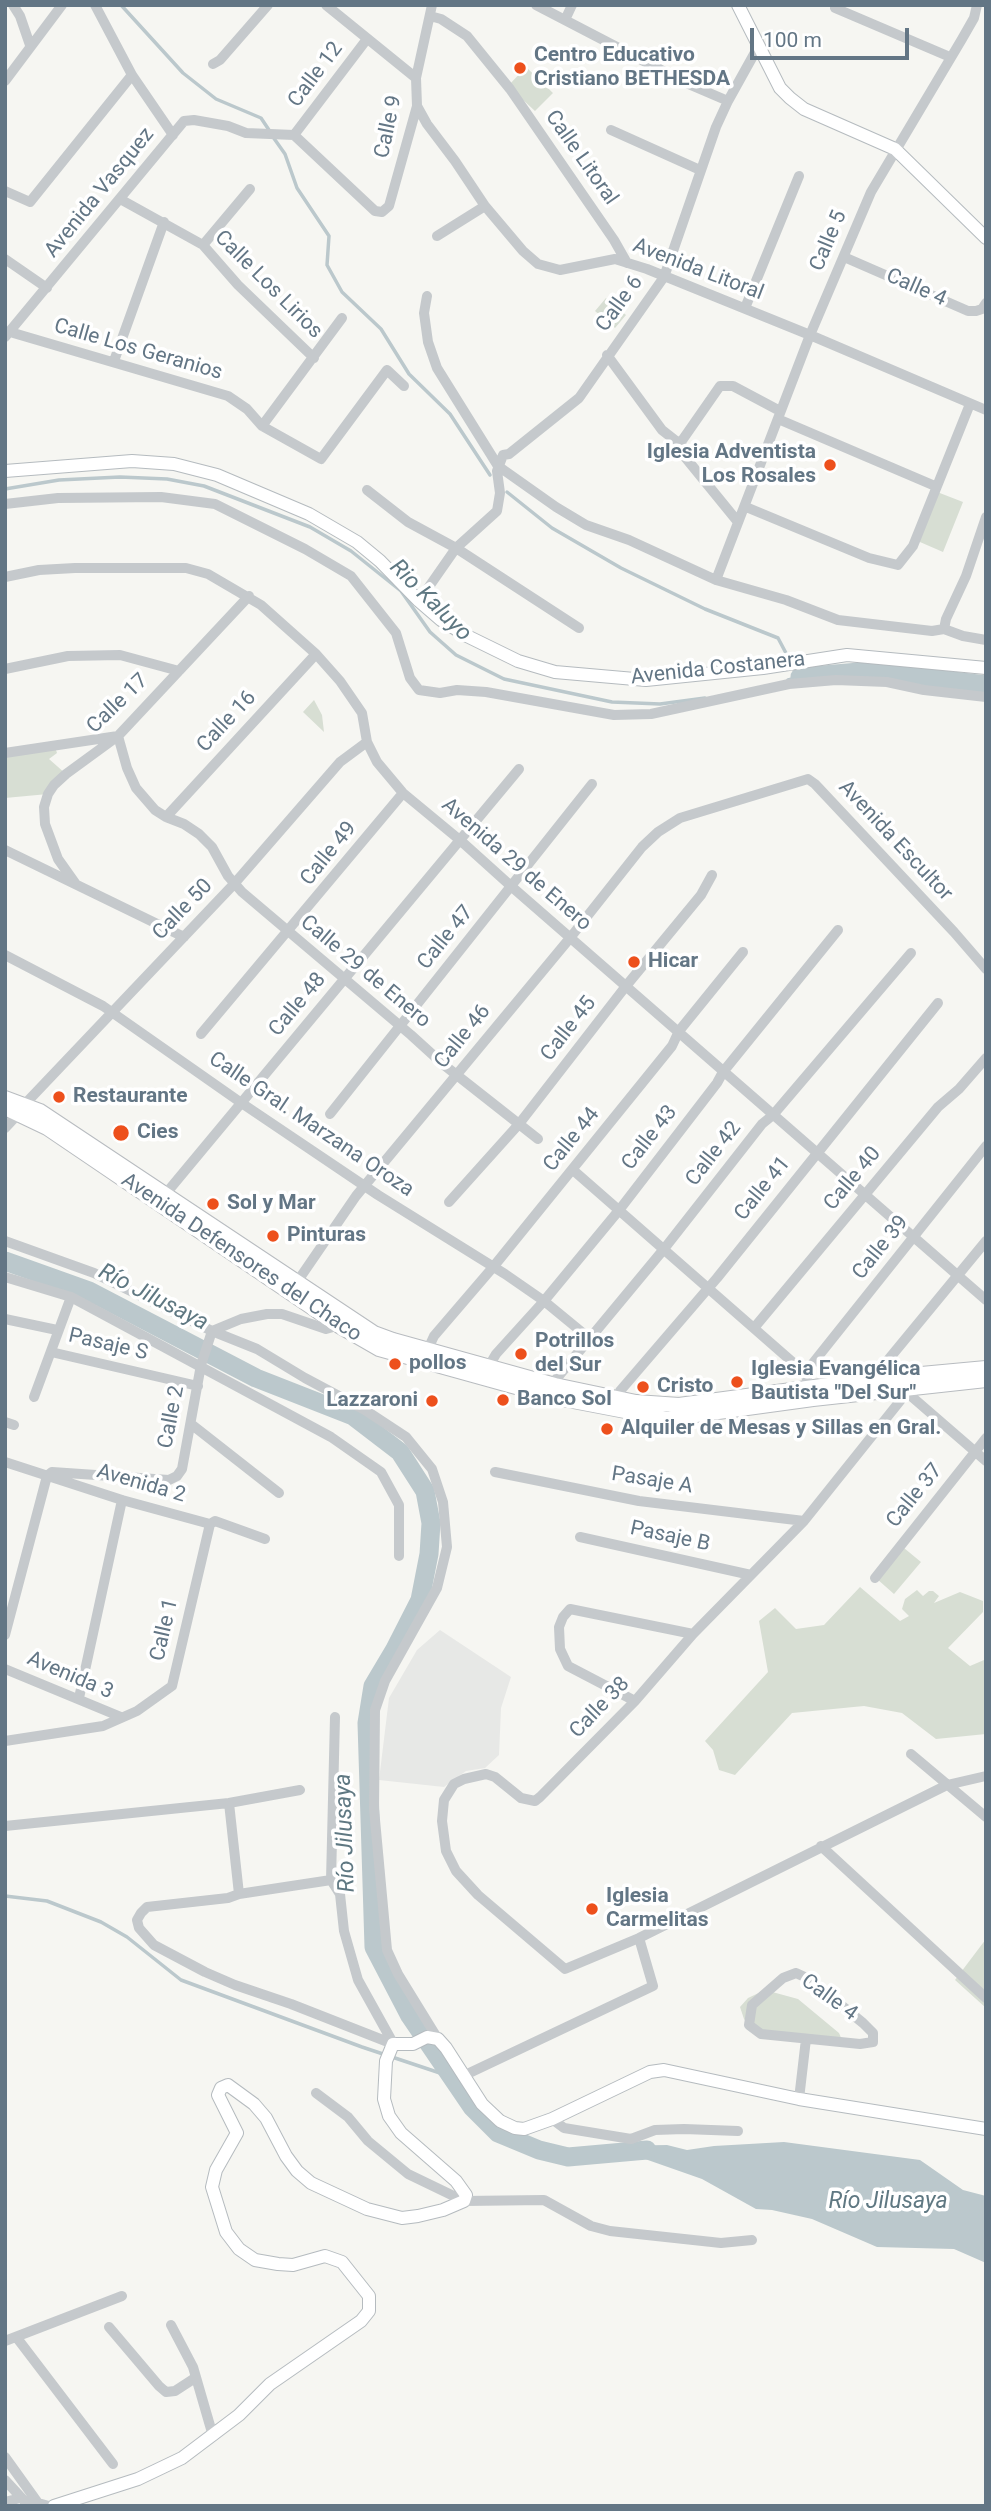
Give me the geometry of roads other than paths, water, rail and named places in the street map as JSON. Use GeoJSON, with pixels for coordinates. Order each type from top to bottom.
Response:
{"type":"FeatureCollection","features":[{"type":"Feature","properties":{"kind":"main road","name":"Avenida Defensores del Chaco"},"geometry":{"type":"LineString","coordinates":[[5,1098],[16,1109],[93,1153],[293,1287],[379,1349],[426,1354],[553,1391],[617,1404],[679,1405],[809,1386],[986,1368]]}},
{"type":"Feature","properties":{"kind":"main road","name":"Avenida Defensores del Chaco"},"geometry":{"type":"LineString","coordinates":[[809,1386],[901,1389],[986,1380]]}},
{"type":"Feature","properties":{"kind":"street"},"geometry":{"type":"LineString","coordinates":[[13,5],[20,16],[30,45]]}},
{"type":"Feature","properties":{"kind":"street"},"geometry":{"type":"LineString","coordinates":[[5,81],[10,66],[62,5]]}},
{"type":"Feature","properties":{"kind":"street"},"geometry":{"type":"LineString","coordinates":[[95,5],[132,75],[173,135]]}},
{"type":"Feature","properties":{"kind":"street"},"geometry":{"type":"LineString","coordinates":[[213,64],[220,60],[268,5]]}},
{"type":"Feature","properties":{"kind":"street"},"geometry":{"type":"LineString","coordinates":[[326,5],[416,78]]}},
{"type":"Feature","properties":{"kind":"street"},"geometry":{"type":"LineString","coordinates":[[536,5],[686,83],[728,100]]}},
{"type":"Feature","properties":{"kind":"street"},"geometry":{"type":"LineString","coordinates":[[565,20],[572,5]]}},
{"type":"Feature","properties":{"kind":"street"},"geometry":{"type":"LineString","coordinates":[[738,5],[780,88],[804,109],[895,149],[986,238]]}},
{"type":"Feature","properties":{"kind":"street","name":"Calle 5"},"geometry":{"type":"LineString","coordinates":[[716,580],[810,335],[871,192],[974,18],[977,5]]}},
{"type":"Feature","properties":{"kind":"street"},"geometry":{"type":"LineString","coordinates":[[835,8],[950,57]]}},
{"type":"Feature","properties":{"kind":"street","name":"Calle 9"},"geometry":{"type":"LineString","coordinates":[[294,135],[374,211],[382,212],[389,206],[418,106],[416,78],[435,13]]}},
{"type":"Feature","properties":{"kind":"street","name":"Calle Litoral"},"geometry":{"type":"LineString","coordinates":[[435,13],[467,36],[510,89],[627,263]]}},
{"type":"Feature","properties":{"kind":"street","name":"Calle 12"},"geometry":{"type":"LineString","coordinates":[[294,135],[367,39]]}},
{"type":"Feature","properties":{"kind":"street","name":"Calle 6"},"geometry":{"type":"LineString","coordinates":[[498,469],[503,455],[509,454],[579,397],[664,277],[700,170],[728,100],[758,47]]}},
{"type":"Feature","properties":{"kind":"street"},"geometry":{"type":"LineString","coordinates":[[5,191],[30,202],[132,75]]}},
{"type":"Feature","properties":{"kind":"street","name":"Avenida Litoral"},"geometry":{"type":"LineString","coordinates":[[418,106],[427,124],[485,206],[523,251],[538,264],[560,271],[615,259],[745,308],[986,410]]}},
{"type":"Feature","properties":{"kind":"street","name":"Avenida Vasquez"},"geometry":{"type":"LineString","coordinates":[[8,335],[184,121],[228,125],[246,132],[294,135]]}},
{"type":"Feature","properties":{"kind":"street"},"geometry":{"type":"LineString","coordinates":[[611,130],[700,170]]}},
{"type":"Feature","properties":{"kind":"street"},"geometry":{"type":"LineString","coordinates":[[745,308],[799,176]]}},
{"type":"Feature","properties":{"kind":"street"},"geometry":{"type":"LineString","coordinates":[[203,244],[250,189]]}},
{"type":"Feature","properties":{"kind":"street","name":"Calle Los Lirios"},"geometry":{"type":"LineString","coordinates":[[120,198],[203,244],[238,285],[314,358]]}},
{"type":"Feature","properties":{"kind":"street"},"geometry":{"type":"LineString","coordinates":[[437,236],[485,206]]}},
{"type":"Feature","properties":{"kind":"street"},"geometry":{"type":"LineString","coordinates":[[114,361],[164,222]]}},
{"type":"Feature","properties":{"kind":"street","name":"Calle 4"},"geometry":{"type":"LineString","coordinates":[[844,257],[968,311],[982,309],[986,303]]}},
{"type":"Feature","properties":{"kind":"street"},"geometry":{"type":"LineString","coordinates":[[5,259],[47,288]]}},
{"type":"Feature","properties":{"kind":"street"},"geometry":{"type":"LineString","coordinates":[[419,601],[456,548],[498,511],[500,493],[498,469],[437,368],[426,332],[424,313],[427,296]]}},
{"type":"Feature","properties":{"kind":"street"},"geometry":{"type":"LineString","coordinates":[[262,426],[342,318]]}},
{"type":"Feature","properties":{"kind":"street","name":"Calle Los Geranios"},"geometry":{"type":"LineString","coordinates":[[8,335],[114,361],[228,396],[247,409],[262,426],[321,459],[387,370],[404,386]]}},
{"type":"Feature","properties":{"kind":"street"},"geometry":{"type":"LineString","coordinates":[[607,355],[662,430],[676,442],[681,442]]}},
{"type":"Feature","properties":{"kind":"street"},"geometry":{"type":"LineString","coordinates":[[738,522],[685,457],[681,442],[720,386],[733,386],[779,415],[935,486]]}},
{"type":"Feature","properties":{"kind":"street"},"geometry":{"type":"LineString","coordinates":[[746,507],[869,558],[898,565],[913,545],[970,404]]}},
{"type":"Feature","properties":{"kind":"street","name":"Avenida Costanera"},"geometry":{"type":"LineString","coordinates":[[5,471],[131,461],[174,464],[217,475],[309,514],[357,542],[441,620],[491,649],[518,661],[569,673],[646,680],[740,671],[847,655],[986,668]]}},
{"type":"Feature","properties":{"kind":"street"},"geometry":{"type":"LineString","coordinates":[[498,469],[586,525],[629,540],[716,580],[786,600],[838,620],[932,631],[944,629],[962,636],[986,640]]}},
{"type":"Feature","properties":{"kind":"street"},"geometry":{"type":"LineString","coordinates":[[367,490],[408,522],[456,548],[579,628]]}},
{"type":"Feature","properties":{"kind":"street","name":"Avenida Costanera"},"geometry":{"type":"LineString","coordinates":[[5,504],[58,498],[161,497],[215,504],[305,549],[351,576],[396,633],[410,678],[419,690],[486,692],[614,715],[651,714],[789,684],[836,680],[887,682],[924,690],[986,697]]}},
{"type":"Feature","properties":{"kind":"street"},"geometry":{"type":"LineString","coordinates":[[944,629],[986,517]]}},
{"type":"Feature","properties":{"kind":"street","name":"Avenida 29 de Enero"},"geometry":{"type":"LineString","coordinates":[[5,577],[39,570],[186,568],[208,573],[249,596],[316,654],[353,698],[362,713],[367,742],[377,762],[403,793],[986,1300]]}},
{"type":"Feature","properties":{"kind":"street","name":"Calle 17"},"geometry":{"type":"LineString","coordinates":[[75,883],[58,859],[44,824],[44,807],[54,785],[118,736],[249,596]]}},
{"type":"Feature","properties":{"kind":"street","name":"Calle 16"},"geometry":{"type":"LineString","coordinates":[[166,817],[316,654]]}},
{"type":"Feature","properties":{"kind":"street"},"geometry":{"type":"LineString","coordinates":[[5,669],[68,656],[109,655],[137,658],[179,671]]}},
{"type":"Feature","properties":{"kind":"street"},"geometry":{"type":"LineString","coordinates":[[5,753],[118,736]]}},
{"type":"Feature","properties":{"kind":"street","name":"Calle 29 de Enero"},"geometry":{"type":"LineString","coordinates":[[118,736],[136,788],[155,810],[199,834],[212,847],[234,884],[457,1076],[538,1139]]}},
{"type":"Feature","properties":{"kind":"street","name":"Calle 50"},"geometry":{"type":"LineString","coordinates":[[5,1128],[16,1109],[112,1013],[234,884],[340,762],[367,742]]}},
{"type":"Feature","properties":{"kind":"street","name":"Calle 48"},"geometry":{"type":"LineString","coordinates":[[161,1199],[519,769]]}},
{"type":"Feature","properties":{"kind":"street","name":"Avenida Escultor"},"geometry":{"type":"LineString","coordinates":[[680,818],[808,779],[986,969]]}},
{"type":"Feature","properties":{"kind":"street","name":"Calle 47"},"geometry":{"type":"LineString","coordinates":[[330,1114],[592,784]]}},
{"type":"Feature","properties":{"kind":"street","name":"Calle 49"},"geometry":{"type":"LineString","coordinates":[[201,1034],[403,793]]}},
{"type":"Feature","properties":{"kind":"street","name":"Calle 46"},"geometry":{"type":"LineString","coordinates":[[293,1287],[365,1185],[642,847],[680,818]]}},
{"type":"Feature","properties":{"kind":"street"},"geometry":{"type":"LineString","coordinates":[[5,850],[184,937]]}},
{"type":"Feature","properties":{"kind":"street","name":"Calle 45"},"geometry":{"type":"LineString","coordinates":[[449,1202],[519,1124],[701,895],[712,875]]}},
{"type":"Feature","properties":{"kind":"street","name":"Calle 43"},"geometry":{"type":"LineString","coordinates":[[487,1372],[496,1354],[620,1209],[723,1072],[838,930]]}},
{"type":"Feature","properties":{"kind":"street","name":"Calle 44"},"geometry":{"type":"LineString","coordinates":[[426,1354],[434,1336],[573,1170],[743,952]]}},
{"type":"Feature","properties":{"kind":"street","name":"Calle 42"},"geometry":{"type":"LineString","coordinates":[[553,1391],[557,1378],[664,1249],[762,1124],[773,1115],[911,953]]}},
{"type":"Feature","properties":{"kind":"street","name":"Calle Gral. Marzana Oroza"},"geometry":{"type":"LineString","coordinates":[[5,955],[75,990],[112,1013],[365,1185],[495,1266],[589,1338]]}},
{"type":"Feature","properties":{"kind":"street","name":"Calle 41"},"geometry":{"type":"LineString","coordinates":[[617,1404],[620,1391],[708,1288],[938,1003]]}},
{"type":"Feature","properties":{"kind":"street","name":"Calle 40"},"geometry":{"type":"LineString","coordinates":[[754,1328],[938,1107],[959,1089],[986,1058]]}},
{"type":"Feature","properties":{"kind":"street","name":"Calle 39"},"geometry":{"type":"LineString","coordinates":[[809,1386],[914,1237],[986,1146]]}},
{"type":"Feature","properties":{"kind":"street"},"geometry":{"type":"LineString","coordinates":[[573,1170],[754,1328],[809,1386]]}},
{"type":"Feature","properties":{"kind":"street"},"geometry":{"type":"LineString","coordinates":[[5,1241],[103,1277],[212,1331],[257,1349],[365,1410],[405,1437],[432,1469],[443,1502],[446,1548],[437,1588],[385,1681],[375,1710],[374,1809],[387,1950],[428,2039],[463,2076],[481,2104],[500,2121],[524,2129],[552,2119],[650,2072],[678,2072],[799,2099],[986,2129]]}},
{"type":"Feature","properties":{"kind":"street"},"geometry":{"type":"LineString","coordinates":[[986,1241],[888,1360],[889,1377],[986,1461]]}},
{"type":"Feature","properties":{"kind":"street"},"geometry":{"type":"LineString","coordinates":[[5,1277],[71,1297],[204,1356],[381,1472],[399,1505],[399,1556]]}},
{"type":"Feature","properties":{"kind":"street"},"geometry":{"type":"LineString","coordinates":[[34,1397],[71,1297]]}},
{"type":"Feature","properties":{"kind":"street"},"geometry":{"type":"LineString","coordinates":[[212,1331],[240,1319],[267,1314],[291,1317],[326,1329],[344,1322]]}},
{"type":"Feature","properties":{"kind":"street"},"geometry":{"type":"LineString","coordinates":[[5,1319],[57,1330]]}},
{"type":"Feature","properties":{"kind":"street","name":"Calle 2"},"geometry":{"type":"LineString","coordinates":[[47,1476],[52,1472],[62,1471],[169,1480],[177,1476],[182,1469],[204,1356],[212,1331]]}},
{"type":"Feature","properties":{"kind":"street","name":"Pasaje S"},"geometry":{"type":"LineString","coordinates":[[51,1352],[198,1386]]}},
{"type":"Feature","properties":{"kind":"street","name":"Calle 38"},"geometry":{"type":"LineString","coordinates":[[639,1938],[565,1969],[478,1895],[456,1871],[446,1851],[443,1837],[444,1800],[454,1784],[486,1774],[495,1777],[521,1798],[535,1801],[635,1701],[693,1634],[804,1521],[900,1401],[901,1389]]}},
{"type":"Feature","properties":{"kind":"street"},"geometry":{"type":"LineString","coordinates":[[191,1424],[279,1493]]}},
{"type":"Feature","properties":{"kind":"street","name":"Calle 37"},"geometry":{"type":"LineString","coordinates":[[875,1578],[986,1438]]}},
{"type":"Feature","properties":{"kind":"street","name":"Avenida 2"},"geometry":{"type":"LineString","coordinates":[[5,1462],[122,1500],[209,1524],[215,1521],[265,1539]]}},
{"type":"Feature","properties":{"kind":"street","name":"Pasaje A"},"geometry":{"type":"LineString","coordinates":[[495,1472],[639,1501],[804,1521]]}},
{"type":"Feature","properties":{"kind":"street"},"geometry":{"type":"LineString","coordinates":[[5,1635],[47,1476]]}},
{"type":"Feature","properties":{"kind":"street"},"geometry":{"type":"LineString","coordinates":[[79,1698],[122,1500]]}},
{"type":"Feature","properties":{"kind":"street","name":"Calle 1"},"geometry":{"type":"LineString","coordinates":[[5,1741],[103,1726],[137,1711],[172,1686],[209,1524]]}},
{"type":"Feature","properties":{"kind":"street","name":"Pasaje B"},"geometry":{"type":"LineString","coordinates":[[580,1538],[751,1575]]}},
{"type":"Feature","properties":{"kind":"street"},"geometry":{"type":"LineString","coordinates":[[635,1701],[568,1666],[560,1649],[559,1627],[563,1617],[570,1609],[693,1634]]}},
{"type":"Feature","properties":{"kind":"street","name":"Avenida 3"},"geometry":{"type":"LineString","coordinates":[[5,1669],[121,1717]]}},
{"type":"Feature","properties":{"kind":"street"},"geometry":{"type":"LineString","coordinates":[[335,1717],[331,1880],[340,1894],[346,1941],[358,1980],[389,2052],[384,2099],[389,2116],[401,2133],[464,2189],[464,2201]]}},
{"type":"Feature","properties":{"kind":"street"},"geometry":{"type":"LineString","coordinates":[[911,1754],[986,1817]]}},
{"type":"Feature","properties":{"kind":"street"},"geometry":{"type":"LineString","coordinates":[[463,2076],[653,1986],[639,1938],[947,1785],[986,1776]]}},
{"type":"Feature","properties":{"kind":"street"},"geometry":{"type":"LineString","coordinates":[[5,1826],[229,1802],[300,1790]]}},
{"type":"Feature","properties":{"kind":"street"},"geometry":{"type":"LineString","coordinates":[[229,1802],[239,1894]]}},
{"type":"Feature","properties":{"kind":"street"},"geometry":{"type":"LineString","coordinates":[[821,1846],[986,1998]]}},
{"type":"Feature","properties":{"kind":"street"},"geometry":{"type":"LineString","coordinates":[[331,1880],[228,1898],[148,1907],[138,1920],[139,1928],[154,1945],[215,1976],[389,2052],[428,2039]]}},
{"type":"Feature","properties":{"kind":"street","name":"Calle 4"},"geometry":{"type":"LineString","coordinates":[[796,1973],[808,1979],[863,2023],[875,2038],[873,2042],[860,2044],[806,2039],[761,2034],[748,2025],[752,2006],[783,1978],[796,1973]]}},
{"type":"Feature","properties":{"kind":"street"},"geometry":{"type":"LineString","coordinates":[[799,2099],[806,2039]]}},
{"type":"Feature","properties":{"kind":"street"},"geometry":{"type":"LineString","coordinates":[[5,2457],[38,2503],[52,2506],[138,2479],[182,2458],[213,2436],[270,2384],[361,2321],[369,2311],[369,2297],[342,2262],[325,2256],[293,2265],[255,2260],[239,2249],[226,2232],[212,2187],[216,2170],[237,2133],[218,2095],[221,2088],[228,2085],[254,2104],[266,2118],[286,2156],[312,2183],[382,2214],[401,2218],[443,2210],[464,2201],[544,2200],[591,2226],[610,2231],[721,2242],[752,2240]]}},
{"type":"Feature","properties":{"kind":"street"},"geometry":{"type":"LineString","coordinates":[[316,2093],[348,2117],[368,2141],[408,2174],[464,2201]]}},
{"type":"Feature","properties":{"kind":"street"},"geometry":{"type":"LineString","coordinates":[[552,2119],[565,2128],[631,2138],[655,2130],[738,2131]]}},
{"type":"Feature","properties":{"kind":"street"},"geometry":{"type":"LineString","coordinates":[[5,2341],[122,2296]]}},
{"type":"Feature","properties":{"kind":"street"},"geometry":{"type":"LineString","coordinates":[[171,2325],[193,2367],[213,2436]]}},
{"type":"Feature","properties":{"kind":"street"},"geometry":{"type":"LineString","coordinates":[[110,2327],[166,2392],[175,2391],[195,2378]]}},
{"type":"Feature","properties":{"kind":"street"},"geometry":{"type":"LineString","coordinates":[[17,2337],[113,2464]]}},
{"type":"Feature","properties":{"kind":"street"},"geometry":{"type":"LineString","coordinates":[[5,2480],[29,2506]]}},
{"type":"Feature","properties":{"kind":"street"},"geometry":{"type":"LineString","coordinates":[[5,2502],[20,2498]]}},
{"type":"Feature","properties":{"kind":"water","name":"Río Jilusaya"},"geometry":{"type":"Polygon","coordinates":[[[784,2142],[920,2160],[963,2190],[986,2196],[986,2263],[954,2249],[877,2247],[812,2219],[756,2209],[702,2179],[608,2146],[667,2145],[687,2150],[784,2142]]]}},
{"type":"Feature","properties":{"kind":"waterway"},"geometry":{"type":"LineString","coordinates":[[121,5],[183,73],[216,99],[261,118],[269,130]]}},
{"type":"Feature","properties":{"kind":"waterway"},"geometry":{"type":"LineString","coordinates":[[273,137],[285,154],[297,188],[329,236],[327,265],[342,292],[381,329],[409,374],[450,414],[490,475]]}},
{"type":"Feature","properties":{"kind":"waterway","name":"Rio Kaluyo"},"geometry":{"type":"LineString","coordinates":[[5,489],[59,480],[120,477],[167,479],[204,486],[310,527],[351,551],[401,591],[430,632],[456,655],[504,679],[612,702],[660,704],[705,698]]}},
{"type":"Feature","properties":{"kind":"waterway"},"geometry":{"type":"LineString","coordinates":[[507,492],[552,528],[621,568],[705,609],[778,638],[787,655]]}},
{"type":"Feature","properties":{"kind":"waterway","name":"Rio Kaluyo"},"geometry":{"type":"LineString","coordinates":[[788,680],[800,677],[796,671]]}},
{"type":"Feature","properties":{"kind":"waterway"},"geometry":{"type":"LineString","coordinates":[[800,677],[871,671],[986,685]]}},
{"type":"Feature","properties":{"kind":"waterway","name":"Río Jilusaya"},"geometry":{"type":"LineString","coordinates":[[5,1261],[89,1291],[256,1378],[353,1416],[400,1452],[425,1491],[431,1523],[429,1554],[420,1600],[373,1686],[367,1723],[374,1947],[410,2016],[472,2107],[498,2133],[539,2150],[568,2157],[647,2150]]}},
{"type":"Feature","properties":{"kind":"waterway"},"geometry":{"type":"LineString","coordinates":[[5,1896],[47,1901],[101,1922],[127,1937],[181,1980],[452,2077]]}},
{"type":"Feature","properties":{"kind":"place","name":"Centro Educativo Cristiano BETHESDA"},"geometry":{"type":"Point","coordinates":[520,68]}},
{"type":"Feature","properties":{"kind":"place","name":"Iglesia Adventista Los Rosales"},"geometry":{"type":"Point","coordinates":[830,465]}},
{"type":"Feature","properties":{"kind":"place","name":"Hicar"},"geometry":{"type":"Point","coordinates":[634,962]}},
{"type":"Feature","properties":{"kind":"place","name":"Restaurante"},"geometry":{"type":"Point","coordinates":[59,1097]}},
{"type":"Feature","properties":{"kind":"place","name":"Cies"},"geometry":{"type":"Point","coordinates":[121,1133]}},
{"type":"Feature","properties":{"kind":"place","name":"Sol y Mar"},"geometry":{"type":"Point","coordinates":[213,1204]}},
{"type":"Feature","properties":{"kind":"place","name":"Pinturas"},"geometry":{"type":"Point","coordinates":[273,1236]}},
{"type":"Feature","properties":{"kind":"place","name":"Potrillos del Sur"},"geometry":{"type":"Point","coordinates":[521,1354]}},
{"type":"Feature","properties":{"kind":"place","name":"pollos"},"geometry":{"type":"Point","coordinates":[395,1364]}},
{"type":"Feature","properties":{"kind":"place","name":"Iglesia Evangélica Bautista \"Del Sur\""},"geometry":{"type":"Point","coordinates":[737,1382]}},
{"type":"Feature","properties":{"kind":"place","name":"Cristo"},"geometry":{"type":"Point","coordinates":[643,1387]}},
{"type":"Feature","properties":{"kind":"place","name":"Banco Sol"},"geometry":{"type":"Point","coordinates":[503,1400]}},
{"type":"Feature","properties":{"kind":"place","name":"Lazzaroni"},"geometry":{"type":"Point","coordinates":[432,1401]}},
{"type":"Feature","properties":{"kind":"place","name":"Alquiler de Mesas y Sillas en Gral."},"geometry":{"type":"Point","coordinates":[607,1429]}},
{"type":"Feature","properties":{"kind":"place","name":"Iglesia Carmelitas"},"geometry":{"type":"Point","coordinates":[592,1909]}}]}
